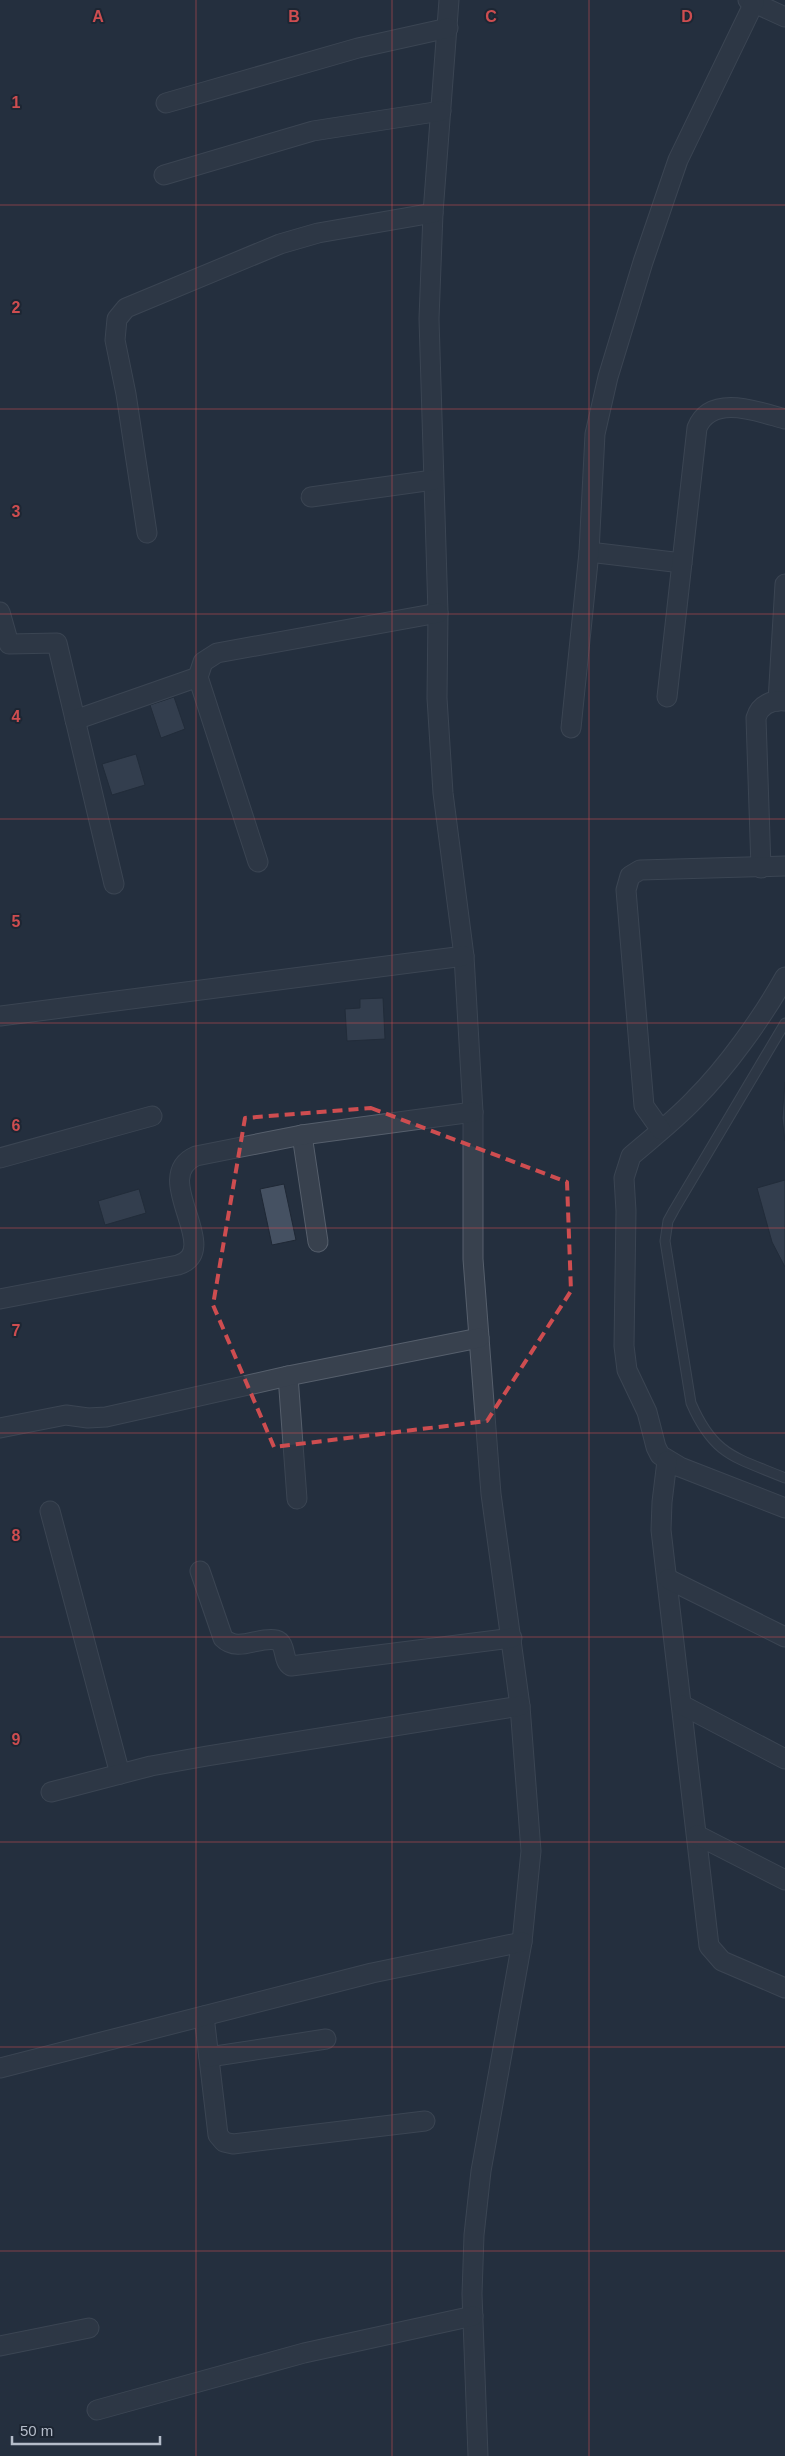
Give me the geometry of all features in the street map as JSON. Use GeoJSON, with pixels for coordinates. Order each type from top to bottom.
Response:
{"type":"FeatureCollection","features":[{"type":"Feature","properties":{"kind":"street"},"geometry":{"type":"LineString","coordinates":[[449,0],[433,213],[429,319],[438,613],[437,698],[444,793],[464,956],[473,1112],[473,1259],[491,1494],[520,1706],[531,1851],[522,1942],[480,2171],[474,2235],[473,2316],[478,2456]]}},
{"type":"Feature","properties":{"kind":"street"},"geometry":{"type":"LineString","coordinates":[[571,728],[589,552],[595,434],[608,376],[643,262],[678,160],[751,1],[785,17]]}},
{"type":"Feature","properties":{"kind":"street"},"geometry":{"type":"LineString","coordinates":[[166,104],[358,48],[448,28]]}},
{"type":"Feature","properties":{"kind":"street"},"geometry":{"type":"LineString","coordinates":[[164,175],[313,132],[441,111]]}},
{"type":"Feature","properties":{"kind":"street"},"geometry":{"type":"LineString","coordinates":[[146,533],[126,394],[116,340],[117,319],[121,313],[126,308],[280,244],[318,233],[433,213]]}},
{"type":"Feature","properties":{"kind":"street"},"geometry":{"type":"LineString","coordinates":[[667,698],[697,428],[700,420],[714,411],[733,407],[785,419]]}},
{"type":"Feature","properties":{"kind":"street"},"geometry":{"type":"LineString","coordinates":[[311,497],[433,480]]}},
{"type":"Feature","properties":{"kind":"street"},"geometry":{"type":"LineString","coordinates":[[589,552],[682,563]]}},
{"type":"Feature","properties":{"kind":"street"},"geometry":{"type":"LineString","coordinates":[[761,868],[756,718],[762,707],[781,701],[785,584]]}},
{"type":"Feature","properties":{"kind":"street"},"geometry":{"type":"LineString","coordinates":[[0,612],[9,644],[57,643],[114,884]]}},
{"type":"Feature","properties":{"kind":"street"},"geometry":{"type":"LineString","coordinates":[[258,862],[198,677],[203,662],[217,653],[438,613]]}},
{"type":"Feature","properties":{"kind":"street"},"geometry":{"type":"LineString","coordinates":[[75,720],[198,677]]}},
{"type":"Feature","properties":{"kind":"street"},"geometry":{"type":"LineString","coordinates":[[661,1130],[644,1106],[627,882],[634,872],[640,870],[785,866]]}},
{"type":"Feature","properties":{"kind":"street"},"geometry":{"type":"LineString","coordinates":[[0,1016],[464,956]]}},
{"type":"Feature","properties":{"kind":"street"},"geometry":{"type":"LineString","coordinates":[[785,977],[756,1022],[710,1083],[631,1156],[625,1171],[624,1346],[627,1370],[647,1412],[656,1448],[667,1461],[785,1508]]}},
{"type":"Feature","properties":{"kind":"street"},"geometry":{"type":"LineString","coordinates":[[0,1299],[185,1263],[192,1256],[194,1242],[178,1180],[184,1164],[189,1159],[205,1154],[302,1135],[473,1112]]}},
{"type":"Feature","properties":{"kind":"street"},"geometry":{"type":"LineString","coordinates":[[0,1158],[152,1116]]}},
{"type":"Feature","properties":{"kind":"street"},"geometry":{"type":"LineString","coordinates":[[302,1135],[318,1242]]}},
{"type":"Feature","properties":{"kind":"street"},"geometry":{"type":"LineString","coordinates":[[0,1428],[66,1415],[88,1418],[106,1417],[288,1376],[479,1338]]}},
{"type":"Feature","properties":{"kind":"street"},"geometry":{"type":"LineString","coordinates":[[288,1376],[297,1499]]}},
{"type":"Feature","properties":{"kind":"street"},"geometry":{"type":"LineString","coordinates":[[667,1461],[661,1530],[709,1946],[722,1961],[785,1988]]}},
{"type":"Feature","properties":{"kind":"street"},"geometry":{"type":"LineString","coordinates":[[50,1511],[120,1774]]}},
{"type":"Feature","properties":{"kind":"street"},"geometry":{"type":"LineString","coordinates":[[200,1570],[223,1638],[235,1644],[279,1641],[282,1643],[287,1662],[291,1666],[512,1638]]}},
{"type":"Feature","properties":{"kind":"street"},"geometry":{"type":"LineString","coordinates":[[668,1579],[785,1637]]}},
{"type":"Feature","properties":{"kind":"street"},"geometry":{"type":"LineString","coordinates":[[682,1705],[785,1759]]}},
{"type":"Feature","properties":{"kind":"street"},"geometry":{"type":"LineString","coordinates":[[51,1792],[120,1774],[207,1756],[520,1706]]}},
{"type":"Feature","properties":{"kind":"street"},"geometry":{"type":"LineString","coordinates":[[697,1835],[785,1880]]}},
{"type":"Feature","properties":{"kind":"street"},"geometry":{"type":"LineString","coordinates":[[0,2068],[372,1973],[522,1942]]}},
{"type":"Feature","properties":{"kind":"street"},"geometry":{"type":"LineString","coordinates":[[204,2016],[218,2135],[224,2142],[233,2144],[425,2121]]}},
{"type":"Feature","properties":{"kind":"street"},"geometry":{"type":"LineString","coordinates":[[209,2057],[326,2039]]}},
{"type":"Feature","properties":{"kind":"street"},"geometry":{"type":"LineString","coordinates":[[97,2410],[304,2353],[473,2316]]}},
{"type":"Feature","properties":{"kind":"street"},"geometry":{"type":"LineString","coordinates":[[0,2346],[89,2328]]}},
{"type":"Feature","properties":{"kind":"lane"},"geometry":{"type":"LineString","coordinates":[[785,1023],[674,1210],[668,1221],[665,1241],[691,1403],[699,1423],[716,1445],[728,1454],[785,1478]]}},
{"type":"Feature","properties":{"kind":"highlighted area"},"geometry":{"type":"Polygon","coordinates":[[[371,1108],[567,1182],[571,1291],[487,1421],[274,1447],[213,1305],[245,1118],[371,1108]]]}},
{"type":"Feature","properties":{"kind":"building"},"geometry":{"type":"Polygon","coordinates":[[[174,697],[185,729],[161,738],[150,705],[174,697]]]}},
{"type":"Feature","properties":{"kind":"building"},"geometry":{"type":"Polygon","coordinates":[[[136,754],[145,785],[112,795],[102,764],[136,754]]]}},
{"type":"Feature","properties":{"kind":"building"},"geometry":{"type":"Polygon","coordinates":[[[383,998],[385,1039],[347,1041],[345,1009],[360,1008],[360,999],[383,998]]]}},
{"type":"Feature","properties":{"kind":"building"},"geometry":{"type":"Polygon","coordinates":[[[785,1082],[785,1141],[782,1118],[785,1082]]]}},
{"type":"Feature","properties":{"kind":"building"},"geometry":{"type":"Polygon","coordinates":[[[785,1180],[785,1267],[772,1242],[757,1188],[785,1180]]]}},
{"type":"Feature","properties":{"kind":"building"},"geometry":{"type":"Polygon","coordinates":[[[284,1184],[296,1240],[272,1245],[260,1189],[284,1184]]]}},
{"type":"Feature","properties":{"kind":"building"},"geometry":{"type":"Polygon","coordinates":[[[139,1189],[146,1213],[105,1225],[98,1201],[139,1189]]]}}]}
